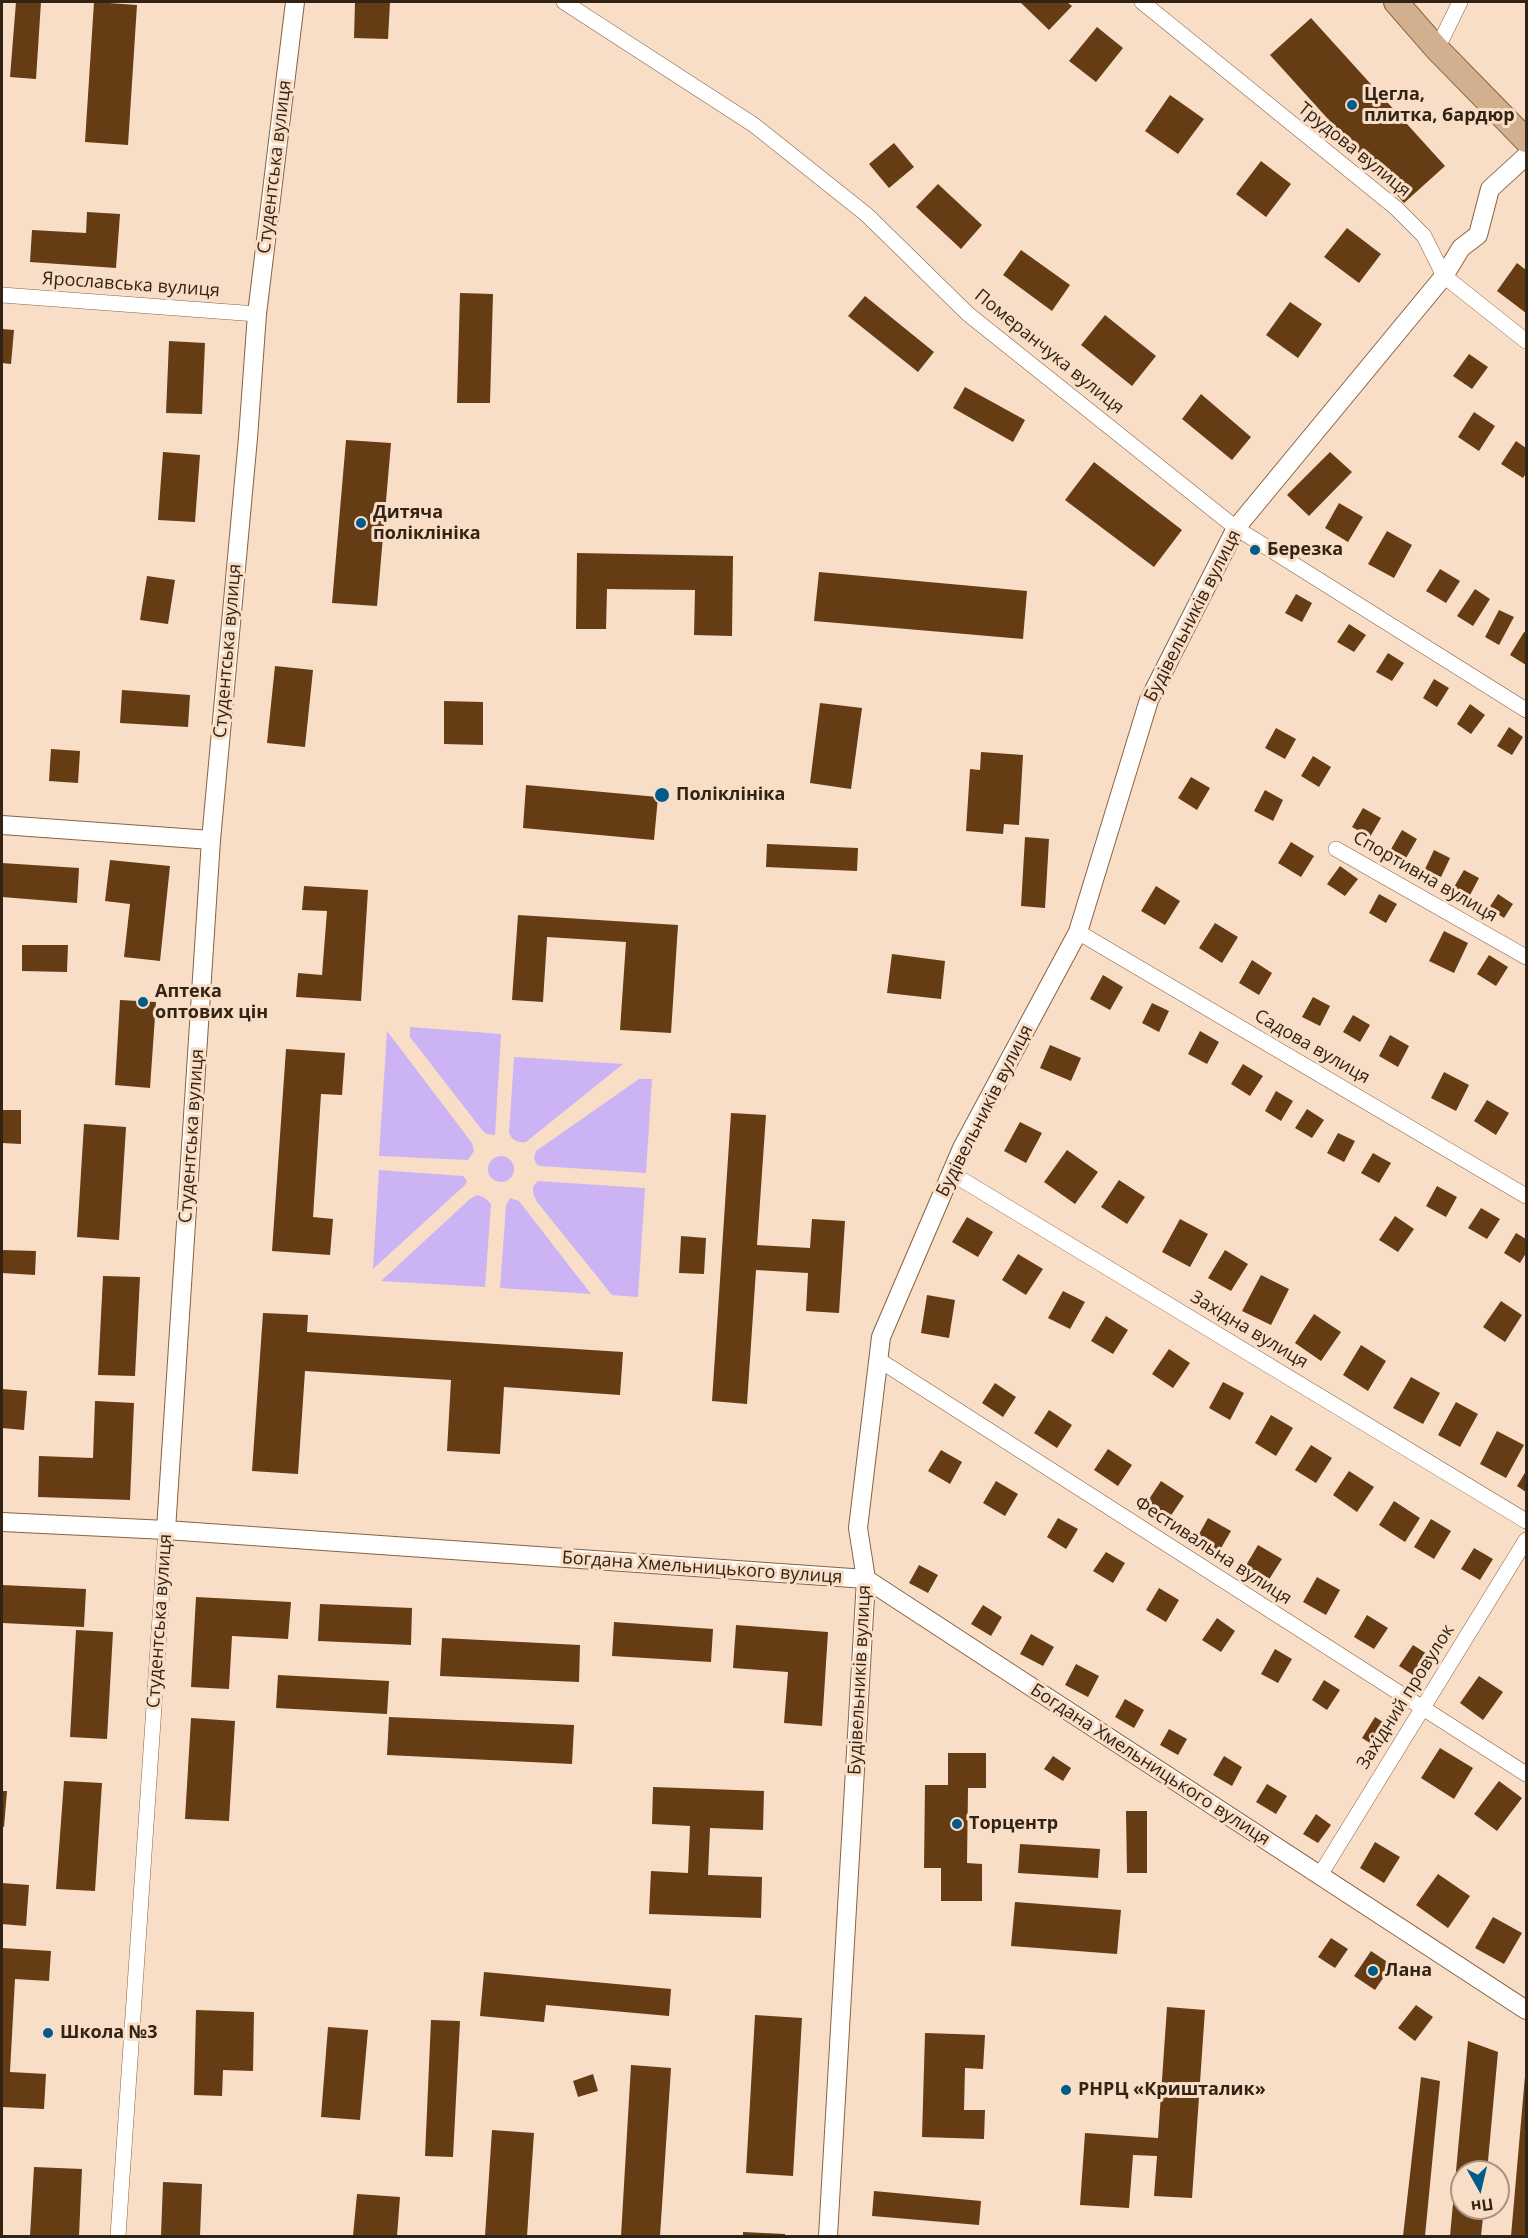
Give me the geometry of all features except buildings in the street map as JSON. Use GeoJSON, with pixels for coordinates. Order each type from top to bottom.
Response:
{"type":"FeatureCollection","features":[{"type":"Feature","properties":{"kind":"main road"},"geometry":{"type":"LineString","coordinates":[[1396,2],[1437,50],[1527,140]]}},
{"type":"Feature","properties":{"kind":"street","name":"Студентська вулиця"},"geometry":{"type":"LineString","coordinates":[[118,2236],[211,840],[248,438],[257,314],[296,2]]}},
{"type":"Feature","properties":{"kind":"street","name":"Померанчука вулиця"},"geometry":{"type":"LineString","coordinates":[[564,2],[754,125],[867,215],[968,314],[1236,528],[1527,710]]}},
{"type":"Feature","properties":{"kind":"street","name":"Трудова вулиця"},"geometry":{"type":"LineString","coordinates":[[1142,2],[1396,208],[1424,236],[1444,276],[1527,341]]}},
{"type":"Feature","properties":{"kind":"street"},"geometry":{"type":"LineString","coordinates":[[1437,50],[1460,2]]}},
{"type":"Feature","properties":{"kind":"street","name":"Будівельників вулиця"},"geometry":{"type":"LineString","coordinates":[[828,2236],[866,1579],[858,1528],[880,1337],[962,1148],[1078,932],[1149,700],[1236,528],[1444,276],[1461,248],[1478,236],[1490,189],[1527,156]]}},
{"type":"Feature","properties":{"kind":"street","name":"Ярославська вулиця"},"geometry":{"type":"LineString","coordinates":[[2,295],[257,314]]}},
{"type":"Feature","properties":{"kind":"street"},"geometry":{"type":"LineString","coordinates":[[2,825],[211,840]]}},
{"type":"Feature","properties":{"kind":"street","name":"Спортивна вулиця"},"geometry":{"type":"LineString","coordinates":[[1336,849],[1527,957]]}},
{"type":"Feature","properties":{"kind":"street","name":"Садова вулиця"},"geometry":{"type":"LineString","coordinates":[[1078,932],[1527,1196]]}},
{"type":"Feature","properties":{"kind":"street","name":"Західна вулиця"},"geometry":{"type":"LineString","coordinates":[[951,1173],[1527,1521]]}},
{"type":"Feature","properties":{"kind":"street","name":"Фестивальна вулиця"},"geometry":{"type":"LineString","coordinates":[[879,1360],[1527,1774]]}},
{"type":"Feature","properties":{"kind":"street","name":"Богдана Хмельницького вулиця"},"geometry":{"type":"LineString","coordinates":[[2,1522],[166,1530],[866,1579],[1527,2010]]}},
{"type":"Feature","properties":{"kind":"street","name":"Західний провулок"},"geometry":{"type":"LineString","coordinates":[[1320,1875],[1527,1540]]}},
{"type":"Feature","properties":{"kind":"shaded area"},"geometry":{"type":"Polygon","coordinates":[[[410,1027],[501,1034],[495,1135],[487,1134],[482,1130],[410,1037],[410,1027]]]}},
{"type":"Feature","properties":{"kind":"shaded area"},"geometry":{"type":"Polygon","coordinates":[[[387,1031],[472,1143],[474,1151],[468,1160],[379,1156],[387,1031]]]}},
{"type":"Feature","properties":{"kind":"shaded area"},"geometry":{"type":"Polygon","coordinates":[[[514,1057],[623,1064],[526,1142],[521,1142],[514,1140],[509,1133],[514,1057]]]}},
{"type":"Feature","properties":{"kind":"shaded area"},"geometry":{"type":"Polygon","coordinates":[[[639,1079],[652,1079],[646,1173],[536,1164],[534,1158],[536,1151],[639,1079]]]}},
{"type":"Feature","properties":{"kind":"shaded area"},"geometry":{"type":"Polygon","coordinates":[[[501,1156],[510,1160],[514,1169],[510,1178],[501,1182],[492,1178],[488,1169],[492,1160],[501,1156]]]}},
{"type":"Feature","properties":{"kind":"shaded area"},"geometry":{"type":"Polygon","coordinates":[[[379,1170],[463,1176],[467,1181],[373,1269],[379,1170]]]}},
{"type":"Feature","properties":{"kind":"shaded area"},"geometry":{"type":"Polygon","coordinates":[[[538,1181],[645,1188],[638,1297],[612,1295],[537,1202],[533,1188],[538,1181]]]}},
{"type":"Feature","properties":{"kind":"shaded area"},"geometry":{"type":"Polygon","coordinates":[[[477,1195],[485,1198],[491,1204],[485,1287],[381,1281],[470,1199],[477,1195]]]}},
{"type":"Feature","properties":{"kind":"shaded area"},"geometry":{"type":"Polygon","coordinates":[[[510,1198],[519,1201],[591,1294],[500,1288],[506,1206],[510,1198]]]}},
{"type":"Feature","properties":{"kind":"place","name":"Цегла, плитка, бардюр"},"geometry":{"type":"Point","coordinates":[1352,105]}},
{"type":"Feature","properties":{"kind":"place","name":"Дитяча поліклініка"},"geometry":{"type":"Point","coordinates":[361,523]}},
{"type":"Feature","properties":{"kind":"place","name":"Березка"},"geometry":{"type":"Point","coordinates":[1255,550]}},
{"type":"Feature","properties":{"kind":"place","name":"Поліклініка"},"geometry":{"type":"Point","coordinates":[662,795]}},
{"type":"Feature","properties":{"kind":"place","name":"Аптека оптових цін"},"geometry":{"type":"Point","coordinates":[143,1002]}},
{"type":"Feature","properties":{"kind":"place","name":"Торцентр"},"geometry":{"type":"Point","coordinates":[957,1824]}},
{"type":"Feature","properties":{"kind":"place","name":"Лана"},"geometry":{"type":"Point","coordinates":[1373,1971]}},
{"type":"Feature","properties":{"kind":"place","name":"Школа №3"},"geometry":{"type":"Point","coordinates":[48,2033]}},
{"type":"Feature","properties":{"kind":"place","name":"РНРЦ «Кришталик»"},"geometry":{"type":"Point","coordinates":[1066,2090]}}]}
